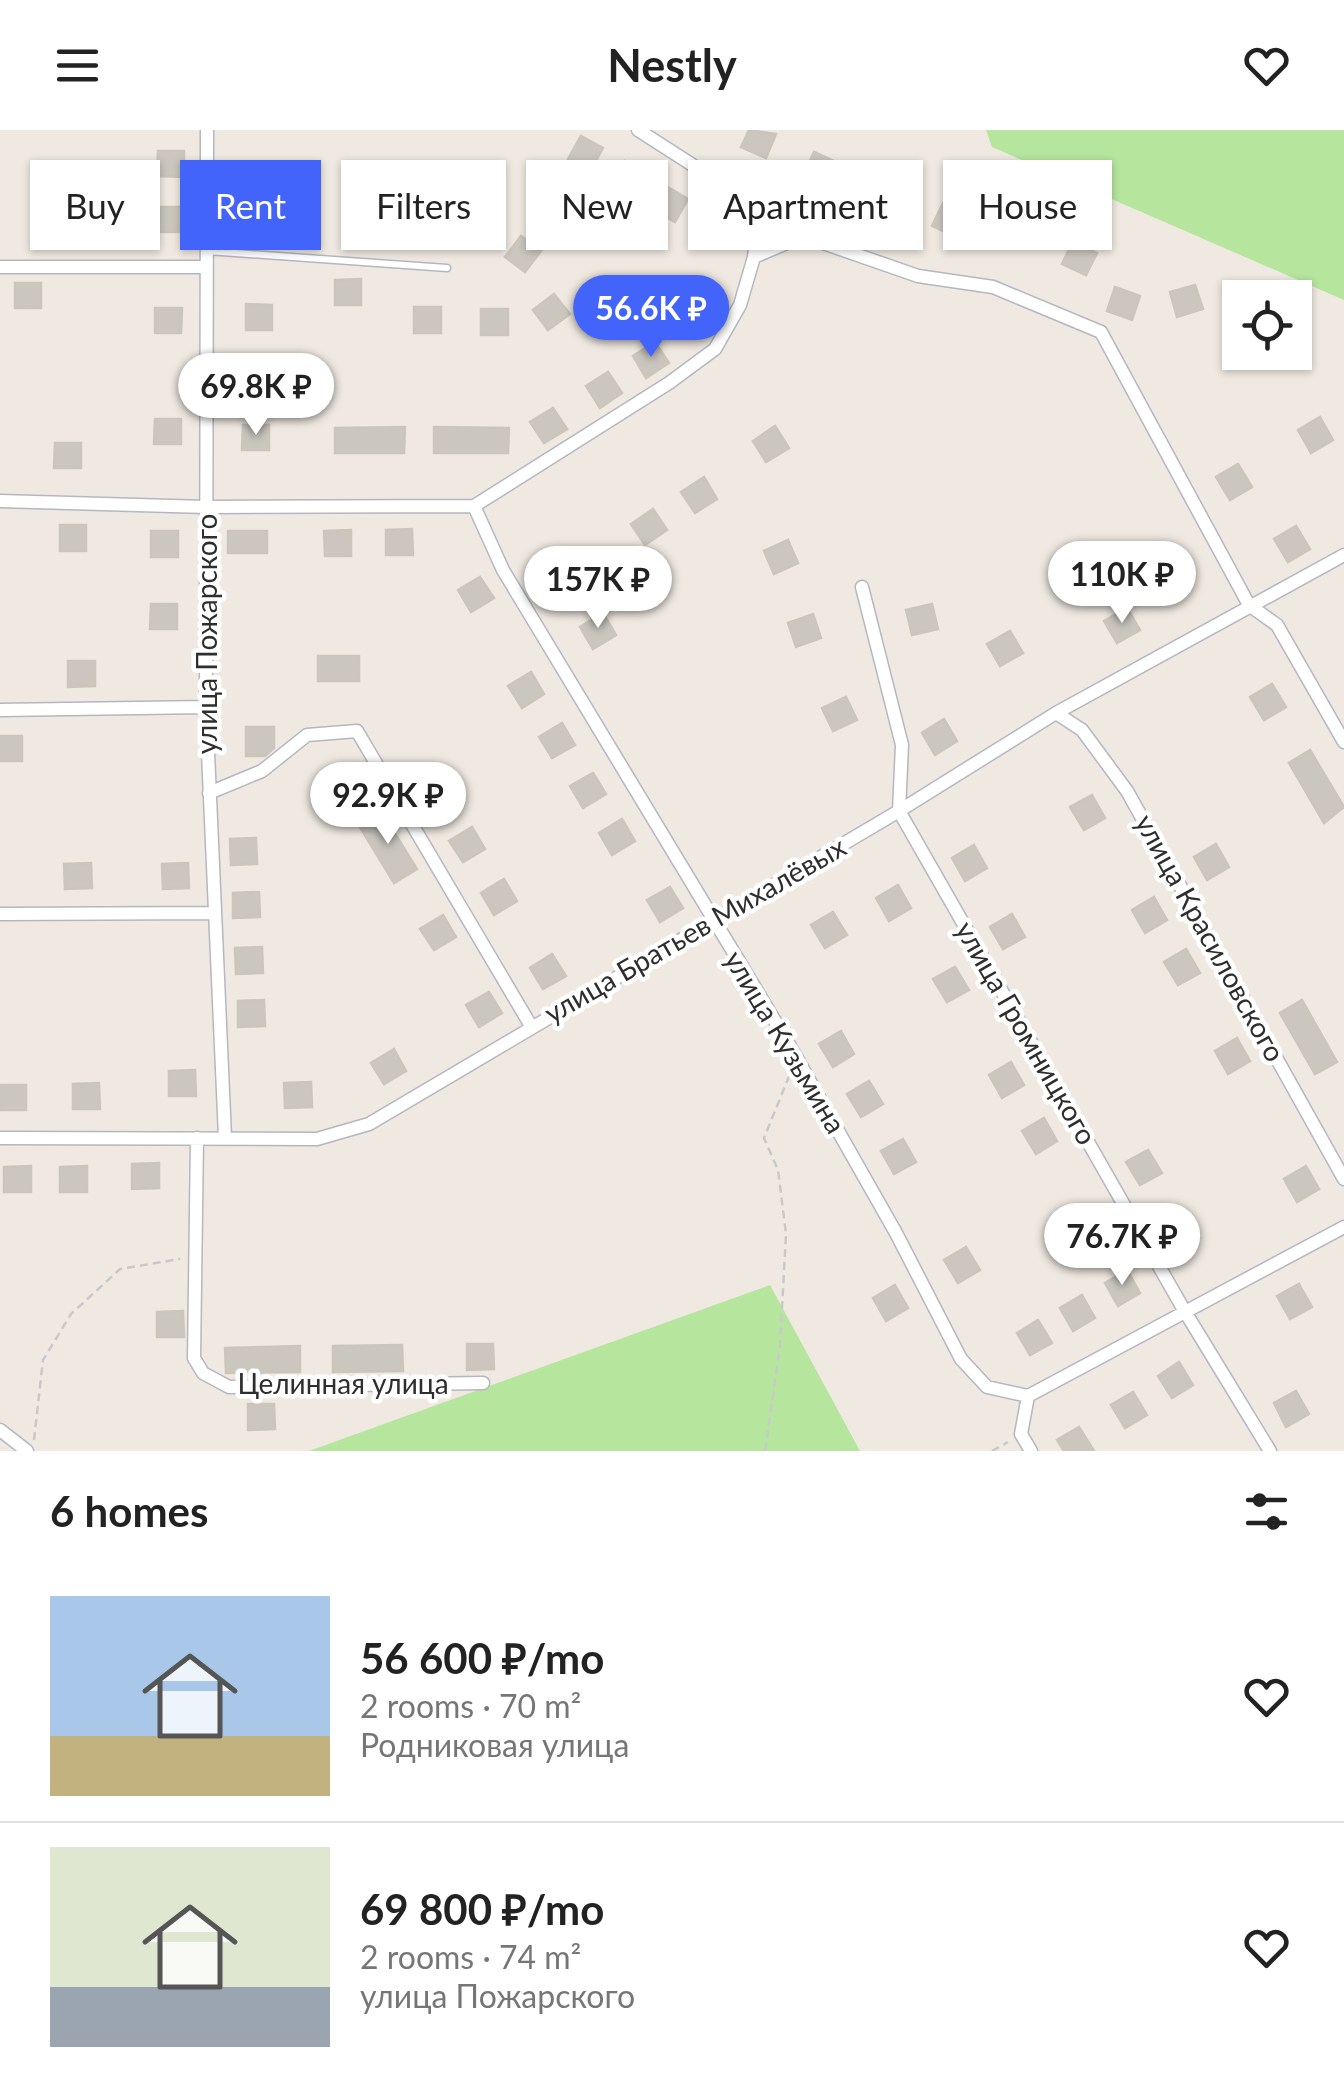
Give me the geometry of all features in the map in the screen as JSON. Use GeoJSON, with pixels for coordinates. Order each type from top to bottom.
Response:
{"type":"FeatureCollection","features":[{"type":"Feature","properties":{"kind":"street","name":"улица Пожарского"},"geometry":{"type":"LineString","coordinates":[[207,130],[206,708],[225,1137]]}},
{"type":"Feature","properties":{"kind":"street"},"geometry":{"type":"LineString","coordinates":[[638,130],[688,163]]}},
{"type":"Feature","properties":{"kind":"street"},"geometry":{"type":"LineString","coordinates":[[0,501],[206,507],[474,506],[669,383],[714,349],[740,305],[755,250]]}},
{"type":"Feature","properties":{"kind":"street"},"geometry":{"type":"LineString","coordinates":[[754,257],[770,250]]}},
{"type":"Feature","properties":{"kind":"street"},"geometry":{"type":"LineString","coordinates":[[843,250],[918,276],[993,287],[1101,332],[1249,605],[1277,625],[1344,742]]}},
{"type":"Feature","properties":{"kind":"street"},"geometry":{"type":"LineString","coordinates":[[0,267],[206,267]]}},
{"type":"Feature","properties":{"kind":"street","name":"улица Кузьмина"},"geometry":{"type":"LineString","coordinates":[[474,506],[502,570],[797,1059],[896,1233],[961,1360],[986,1387],[1028,1396]]}},
{"type":"Feature","properties":{"kind":"street","name":"улица Братьев Михалёвых"},"geometry":{"type":"LineString","coordinates":[[0,1138],[317,1138],[369,1124],[899,811],[1056,713],[1344,555]]}},
{"type":"Feature","properties":{"kind":"street"},"geometry":{"type":"LineString","coordinates":[[862,587],[902,745],[899,811]]}},
{"type":"Feature","properties":{"kind":"street"},"geometry":{"type":"LineString","coordinates":[[0,710],[206,708]]}},
{"type":"Feature","properties":{"kind":"street","name":"улица Красиловского"},"geometry":{"type":"LineString","coordinates":[[1056,713],[1082,730],[1127,791],[1344,1179]]}},
{"type":"Feature","properties":{"kind":"street"},"geometry":{"type":"LineString","coordinates":[[209,793],[262,771],[308,735],[357,732],[532,1026]]}},
{"type":"Feature","properties":{"kind":"street","name":"улица Громницкого"},"geometry":{"type":"LineString","coordinates":[[899,811],[1184,1310],[1270,1451]]}},
{"type":"Feature","properties":{"kind":"street"},"geometry":{"type":"LineString","coordinates":[[0,914],[214,912]]}},
{"type":"Feature","properties":{"kind":"street","name":"Целинная улица"},"geometry":{"type":"LineString","coordinates":[[197,1138],[194,1358],[203,1373],[228,1386],[484,1383]]}},
{"type":"Feature","properties":{"kind":"street"},"geometry":{"type":"LineString","coordinates":[[1031,1451],[1022,1434],[1028,1396],[1344,1228]]}},
{"type":"Feature","properties":{"kind":"street"},"geometry":{"type":"LineString","coordinates":[[0,1430],[30,1451]]}},
{"type":"Feature","properties":{"kind":"lane"},"geometry":{"type":"LineString","coordinates":[[206,251],[446,268]]}},
{"type":"Feature","properties":{"kind":"path"},"geometry":{"type":"LineString","coordinates":[[765,1451],[780,1345],[786,1234],[778,1170],[764,1138],[797,1059]]}},
{"type":"Feature","properties":{"kind":"path"},"geometry":{"type":"LineString","coordinates":[[30,1451],[43,1360],[71,1314],[120,1268],[196,1257]]}},
{"type":"Feature","properties":{"kind":"path"},"geometry":{"type":"LineString","coordinates":[[992,1451],[1022,1434]]}},
{"type":"Feature","properties":{"kind":"green space"},"geometry":{"type":"Polygon","coordinates":[[[986,130],[1344,130],[1344,300],[1312,286],[1312,280],[1298,280],[1112,199],[1112,160],[1022,160],[992,147],[986,130]]]}},
{"type":"Feature","properties":{"kind":"green space"},"geometry":{"type":"Polygon","coordinates":[[[770,1285],[860,1451],[309,1451],[770,1285]]]}},
{"type":"Feature","properties":{"kind":"building"},"geometry":{"type":"Polygon","coordinates":[[[749,130],[776,134],[766,158],[741,147],[749,130]]]}},
{"type":"Feature","properties":{"kind":"building"},"geometry":{"type":"Polygon","coordinates":[[[581,136],[603,148],[596,160],[568,159],[581,136]]]}},
{"type":"Feature","properties":{"kind":"building"},"geometry":{"type":"Polygon","coordinates":[[[158,151],[184,151],[180,177],[160,176],[158,151]]]}},
{"type":"Feature","properties":{"kind":"building"},"geometry":{"type":"Polygon","coordinates":[[[814,152],[831,160],[810,160],[814,152]]]}},
{"type":"Feature","properties":{"kind":"building"},"geometry":{"type":"Polygon","coordinates":[[[668,187],[688,199],[675,222],[668,218],[668,187]]]}},
{"type":"Feature","properties":{"kind":"building"},"geometry":{"type":"Polygon","coordinates":[[[943,203],[943,231],[932,226],[943,203]]]}},
{"type":"Feature","properties":{"kind":"building"},"geometry":{"type":"Polygon","coordinates":[[[160,207],[180,207],[180,232],[160,232],[160,207]]]}},
{"type":"Feature","properties":{"kind":"building"},"geometry":{"type":"Polygon","coordinates":[[[521,236],[526,240],[526,250],[541,251],[525,272],[505,257],[521,236]]]}},
{"type":"Feature","properties":{"kind":"building"},"geometry":{"type":"Polygon","coordinates":[[[1069,250],[1097,253],[1086,275],[1062,264],[1069,250]]]}},
{"type":"Feature","properties":{"kind":"building"},"geometry":{"type":"Polygon","coordinates":[[[361,279],[361,305],[335,305],[335,280],[361,279]]]}},
{"type":"Feature","properties":{"kind":"building"},"geometry":{"type":"Polygon","coordinates":[[[15,283],[41,283],[41,308],[15,308],[15,283]]]}},
{"type":"Feature","properties":{"kind":"building"},"geometry":{"type":"Polygon","coordinates":[[[1195,285],[1203,309],[1177,317],[1170,292],[1195,285]]]}},
{"type":"Feature","properties":{"kind":"building"},"geometry":{"type":"Polygon","coordinates":[[[1115,287],[1140,296],[1132,320],[1107,311],[1115,287]]]}},
{"type":"Feature","properties":{"kind":"building"},"geometry":{"type":"Polygon","coordinates":[[[554,294],[570,314],[548,330],[533,310],[554,294]]]}},
{"type":"Feature","properties":{"kind":"building"},"geometry":{"type":"Polygon","coordinates":[[[693,296],[717,305],[707,330],[684,321],[693,296]]]}},
{"type":"Feature","properties":{"kind":"building"},"geometry":{"type":"Polygon","coordinates":[[[246,304],[272,305],[272,330],[246,330],[246,304]]]}},
{"type":"Feature","properties":{"kind":"building"},"geometry":{"type":"Polygon","coordinates":[[[414,307],[441,307],[441,333],[414,333],[414,307]]]}},
{"type":"Feature","properties":{"kind":"building"},"geometry":{"type":"Polygon","coordinates":[[[155,308],[182,308],[181,333],[155,333],[155,308]]]}},
{"type":"Feature","properties":{"kind":"building"},"geometry":{"type":"Polygon","coordinates":[[[481,309],[508,309],[508,335],[481,335],[481,309]]]}},
{"type":"Feature","properties":{"kind":"building"},"geometry":{"type":"Polygon","coordinates":[[[655,342],[669,363],[646,378],[633,356],[655,342]]]}},
{"type":"Feature","properties":{"kind":"building"},"geometry":{"type":"Polygon","coordinates":[[[245,362],[271,362],[271,387],[244,387],[245,362]]]}},
{"type":"Feature","properties":{"kind":"building"},"geometry":{"type":"Polygon","coordinates":[[[608,372],[622,393],[600,408],[586,386],[608,372]]]}},
{"type":"Feature","properties":{"kind":"building"},"geometry":{"type":"Polygon","coordinates":[[[553,408],[567,429],[544,443],[530,422],[553,408]]]}},
{"type":"Feature","properties":{"kind":"building"},"geometry":{"type":"Polygon","coordinates":[[[1320,417],[1333,440],[1311,453],[1298,430],[1320,417]]]}},
{"type":"Feature","properties":{"kind":"building"},"geometry":{"type":"Polygon","coordinates":[[[155,419],[181,419],[181,444],[154,444],[155,419]]]}},
{"type":"Feature","properties":{"kind":"building"},"geometry":{"type":"Polygon","coordinates":[[[243,425],[269,425],[269,450],[242,450],[243,425]]]}},
{"type":"Feature","properties":{"kind":"building"},"geometry":{"type":"Polygon","coordinates":[[[775,426],[789,448],[766,462],[753,441],[775,426]]]}},
{"type":"Feature","properties":{"kind":"building"},"geometry":{"type":"Polygon","coordinates":[[[405,427],[404,453],[335,453],[335,428],[405,427]]]}},
{"type":"Feature","properties":{"kind":"building"},"geometry":{"type":"Polygon","coordinates":[[[434,427],[509,428],[508,453],[434,453],[434,427]]]}},
{"type":"Feature","properties":{"kind":"building"},"geometry":{"type":"Polygon","coordinates":[[[55,443],[81,443],[81,468],[54,468],[55,443]]]}},
{"type":"Feature","properties":{"kind":"building"},"geometry":{"type":"Polygon","coordinates":[[[1238,464],[1252,487],[1230,500],[1216,477],[1238,464]]]}},
{"type":"Feature","properties":{"kind":"building"},"geometry":{"type":"Polygon","coordinates":[[[704,477],[717,499],[695,513],[681,492],[704,477]]]}},
{"type":"Feature","properties":{"kind":"building"},"geometry":{"type":"Polygon","coordinates":[[[653,509],[667,530],[645,545],[631,524],[653,509]]]}},
{"type":"Feature","properties":{"kind":"building"},"geometry":{"type":"Polygon","coordinates":[[[60,525],[86,525],[86,551],[60,551],[60,525]]]}},
{"type":"Feature","properties":{"kind":"building"},"geometry":{"type":"Polygon","coordinates":[[[1296,526],[1310,549],[1288,562],[1274,539],[1296,526]]]}},
{"type":"Feature","properties":{"kind":"building"},"geometry":{"type":"Polygon","coordinates":[[[412,529],[413,555],[386,555],[386,530],[412,529]]]}},
{"type":"Feature","properties":{"kind":"building"},"geometry":{"type":"Polygon","coordinates":[[[351,530],[351,556],[325,556],[324,531],[351,530]]]}},
{"type":"Feature","properties":{"kind":"building"},"geometry":{"type":"Polygon","coordinates":[[[151,531],[178,531],[178,557],[151,557],[151,531]]]}},
{"type":"Feature","properties":{"kind":"building"},"geometry":{"type":"Polygon","coordinates":[[[228,531],[267,531],[267,553],[228,553],[228,531]]]}},
{"type":"Feature","properties":{"kind":"building"},"geometry":{"type":"Polygon","coordinates":[[[788,540],[798,563],[774,574],[764,551],[788,540]]]}},
{"type":"Feature","properties":{"kind":"building"},"geometry":{"type":"Polygon","coordinates":[[[480,577],[494,598],[471,612],[458,590],[480,577]]]}},
{"type":"Feature","properties":{"kind":"building"},"geometry":{"type":"Polygon","coordinates":[[[151,604],[177,604],[177,629],[150,629],[151,604]]]}},
{"type":"Feature","properties":{"kind":"building"},"geometry":{"type":"Polygon","coordinates":[[[932,604],[938,629],[912,635],[906,610],[932,604]]]}},
{"type":"Feature","properties":{"kind":"building"},"geometry":{"type":"Polygon","coordinates":[[[1127,608],[1140,630],[1117,643],[1104,621],[1127,608]]]}},
{"type":"Feature","properties":{"kind":"building"},"geometry":{"type":"Polygon","coordinates":[[[603,613],[616,635],[593,649],[580,627],[603,613]]]}},
{"type":"Feature","properties":{"kind":"building"},"geometry":{"type":"Polygon","coordinates":[[[813,614],[821,638],[796,647],[788,623],[813,614]]]}},
{"type":"Feature","properties":{"kind":"building"},"geometry":{"type":"Polygon","coordinates":[[[1010,631],[1023,653],[1000,666],[987,644],[1010,631]]]}},
{"type":"Feature","properties":{"kind":"building"},"geometry":{"type":"Polygon","coordinates":[[[318,656],[359,656],[359,681],[318,681],[318,656]]]}},
{"type":"Feature","properties":{"kind":"building"},"geometry":{"type":"Polygon","coordinates":[[[68,661],[95,661],[95,686],[68,687],[68,661]]]}},
{"type":"Feature","properties":{"kind":"building"},"geometry":{"type":"Polygon","coordinates":[[[531,672],[544,694],[522,708],[508,686],[531,672]]]}},
{"type":"Feature","properties":{"kind":"building"},"geometry":{"type":"Polygon","coordinates":[[[1272,684],[1286,707],[1264,720],[1250,697],[1272,684]]]}},
{"type":"Feature","properties":{"kind":"building"},"geometry":{"type":"Polygon","coordinates":[[[846,697],[857,720],[833,731],[822,708],[846,697]]]}},
{"type":"Feature","properties":{"kind":"building"},"geometry":{"type":"Polygon","coordinates":[[[944,719],[957,741],[935,755],[922,733],[944,719]]]}},
{"type":"Feature","properties":{"kind":"building"},"geometry":{"type":"Polygon","coordinates":[[[562,723],[575,745],[552,758],[539,737],[562,723]]]}},
{"type":"Feature","properties":{"kind":"building"},"geometry":{"type":"Polygon","coordinates":[[[246,727],[274,727],[274,748],[265,756],[246,756],[246,727]]]}},
{"type":"Feature","properties":{"kind":"building"},"geometry":{"type":"Polygon","coordinates":[[[0,736],[22,736],[22,761],[0,761],[0,736]]]}},
{"type":"Feature","properties":{"kind":"building"},"geometry":{"type":"Polygon","coordinates":[[[1310,750],[1344,807],[1324,823],[1289,763],[1310,750]]]}},
{"type":"Feature","properties":{"kind":"building"},"geometry":{"type":"Polygon","coordinates":[[[439,771],[452,792],[429,806],[416,784],[439,771]]]}},
{"type":"Feature","properties":{"kind":"building"},"geometry":{"type":"Polygon","coordinates":[[[593,773],[606,794],[583,808],[570,786],[593,773]]]}},
{"type":"Feature","properties":{"kind":"building"},"geometry":{"type":"Polygon","coordinates":[[[1092,795],[1105,818],[1084,830],[1070,807],[1092,795]]]}},
{"type":"Feature","properties":{"kind":"building"},"geometry":{"type":"Polygon","coordinates":[[[381,811],[417,869],[394,883],[358,824],[381,811]]]}},
{"type":"Feature","properties":{"kind":"building"},"geometry":{"type":"Polygon","coordinates":[[[622,819],[635,841],[612,855],[599,833],[622,819]]]}},
{"type":"Feature","properties":{"kind":"building"},"geometry":{"type":"Polygon","coordinates":[[[472,827],[485,849],[463,862],[449,841],[472,827]]]}},
{"type":"Feature","properties":{"kind":"building"},"geometry":{"type":"Polygon","coordinates":[[[256,838],[257,864],[231,865],[230,839],[256,838]]]}},
{"type":"Feature","properties":{"kind":"building"},"geometry":{"type":"Polygon","coordinates":[[[1216,844],[1229,867],[1207,880],[1194,857],[1216,844]]]}},
{"type":"Feature","properties":{"kind":"building"},"geometry":{"type":"Polygon","coordinates":[[[974,845],[987,868],[965,881],[952,858],[974,845]]]}},
{"type":"Feature","properties":{"kind":"building"},"geometry":{"type":"Polygon","coordinates":[[[91,863],[92,888],[65,889],[64,864],[91,863]]]}},
{"type":"Feature","properties":{"kind":"building"},"geometry":{"type":"Polygon","coordinates":[[[188,863],[189,888],[163,889],[162,864],[188,863]]]}},
{"type":"Feature","properties":{"kind":"building"},"geometry":{"type":"Polygon","coordinates":[[[504,879],[517,901],[494,915],[481,893],[504,879]]]}},
{"type":"Feature","properties":{"kind":"building"},"geometry":{"type":"Polygon","coordinates":[[[898,885],[911,908],[889,921],[876,898],[898,885]]]}},
{"type":"Feature","properties":{"kind":"building"},"geometry":{"type":"Polygon","coordinates":[[[670,887],[683,908],[660,922],[647,900],[670,887]]]}},
{"type":"Feature","properties":{"kind":"building"},"geometry":{"type":"Polygon","coordinates":[[[259,892],[260,917],[233,918],[233,893],[259,892]]]}},
{"type":"Feature","properties":{"kind":"building"},"geometry":{"type":"Polygon","coordinates":[[[1154,897],[1167,920],[1145,933],[1132,910],[1154,897]]]}},
{"type":"Feature","properties":{"kind":"building"},"geometry":{"type":"Polygon","coordinates":[[[833,912],[847,935],[825,948],[811,925],[833,912]]]}},
{"type":"Feature","properties":{"kind":"building"},"geometry":{"type":"Polygon","coordinates":[[[1012,914],[1025,937],[1003,949],[990,927],[1012,914]]]}},
{"type":"Feature","properties":{"kind":"building"},"geometry":{"type":"Polygon","coordinates":[[[443,915],[456,937],[434,950],[420,929],[443,915]]]}},
{"type":"Feature","properties":{"kind":"building"},"geometry":{"type":"Polygon","coordinates":[[[262,947],[263,973],[236,974],[235,948],[262,947]]]}},
{"type":"Feature","properties":{"kind":"building"},"geometry":{"type":"Polygon","coordinates":[[[1186,949],[1200,973],[1178,985],[1164,962],[1186,949]]]}},
{"type":"Feature","properties":{"kind":"building"},"geometry":{"type":"Polygon","coordinates":[[[552,954],[566,976],[543,989],[530,968],[552,954]]]}},
{"type":"Feature","properties":{"kind":"building"},"geometry":{"type":"Polygon","coordinates":[[[955,967],[969,990],[947,1002],[933,979],[955,967]]]}},
{"type":"Feature","properties":{"kind":"building"},"geometry":{"type":"Polygon","coordinates":[[[489,992],[502,1013],[479,1027],[466,1005],[489,992]]]}},
{"type":"Feature","properties":{"kind":"building"},"geometry":{"type":"Polygon","coordinates":[[[264,1000],[265,1026],[238,1027],[238,1001],[264,1000]]]}},
{"type":"Feature","properties":{"kind":"building"},"geometry":{"type":"Polygon","coordinates":[[[1302,1000],[1337,1062],[1315,1074],[1280,1013],[1302,1000]]]}},
{"type":"Feature","properties":{"kind":"building"},"geometry":{"type":"Polygon","coordinates":[[[841,1031],[854,1054],[833,1067],[819,1044],[841,1031]]]}},
{"type":"Feature","properties":{"kind":"building"},"geometry":{"type":"Polygon","coordinates":[[[1237,1038],[1250,1061],[1228,1074],[1215,1051],[1237,1038]]]}},
{"type":"Feature","properties":{"kind":"building"},"geometry":{"type":"Polygon","coordinates":[[[394,1049],[406,1071],[384,1084],[371,1063],[394,1049]]]}},
{"type":"Feature","properties":{"kind":"building"},"geometry":{"type":"Polygon","coordinates":[[[1011,1062],[1024,1085],[1002,1098],[989,1075],[1011,1062]]]}},
{"type":"Feature","properties":{"kind":"building"},"geometry":{"type":"Polygon","coordinates":[[[195,1070],[196,1096],[169,1096],[169,1071],[195,1070]]]}},
{"type":"Feature","properties":{"kind":"building"},"geometry":{"type":"Polygon","coordinates":[[[869,1081],[883,1104],[861,1117],[847,1094],[869,1081]]]}},
{"type":"Feature","properties":{"kind":"building"},"geometry":{"type":"Polygon","coordinates":[[[311,1082],[312,1107],[285,1108],[284,1083],[311,1082]]]}},
{"type":"Feature","properties":{"kind":"building"},"geometry":{"type":"Polygon","coordinates":[[[99,1083],[100,1109],[73,1109],[73,1084],[99,1083]]]}},
{"type":"Feature","properties":{"kind":"building"},"geometry":{"type":"Polygon","coordinates":[[[0,1085],[26,1085],[26,1110],[0,1110],[0,1085]]]}},
{"type":"Feature","properties":{"kind":"building"},"geometry":{"type":"Polygon","coordinates":[[[1044,1118],[1057,1141],[1036,1154],[1022,1131],[1044,1118]]]}},
{"type":"Feature","properties":{"kind":"building"},"geometry":{"type":"Polygon","coordinates":[[[903,1139],[916,1162],[894,1174],[881,1151],[903,1139]]]}},
{"type":"Feature","properties":{"kind":"building"},"geometry":{"type":"Polygon","coordinates":[[[1148,1150],[1162,1173],[1140,1185],[1126,1162],[1148,1150]]]}},
{"type":"Feature","properties":{"kind":"building"},"geometry":{"type":"Polygon","coordinates":[[[159,1163],[159,1188],[132,1189],[132,1164],[159,1163]]]}},
{"type":"Feature","properties":{"kind":"building"},"geometry":{"type":"Polygon","coordinates":[[[31,1166],[31,1192],[4,1192],[4,1167],[31,1166]]]}},
{"type":"Feature","properties":{"kind":"building"},"geometry":{"type":"Polygon","coordinates":[[[87,1166],[87,1192],[60,1192],[60,1167],[87,1166]]]}},
{"type":"Feature","properties":{"kind":"building"},"geometry":{"type":"Polygon","coordinates":[[[1306,1166],[1319,1189],[1297,1202],[1284,1179],[1306,1166]]]}},
{"type":"Feature","properties":{"kind":"building"},"geometry":{"type":"Polygon","coordinates":[[[966,1247],[980,1270],[958,1283],[944,1260],[966,1247]]]}},
{"type":"Feature","properties":{"kind":"building"},"geometry":{"type":"Polygon","coordinates":[[[1127,1270],[1140,1293],[1118,1306],[1105,1283],[1127,1270]]]}},
{"type":"Feature","properties":{"kind":"building"},"geometry":{"type":"Polygon","coordinates":[[[1299,1284],[1312,1307],[1290,1319],[1277,1296],[1299,1284]]]}},
{"type":"Feature","properties":{"kind":"building"},"geometry":{"type":"Polygon","coordinates":[[[895,1285],[908,1308],[886,1321],[873,1298],[895,1285]]]}},
{"type":"Feature","properties":{"kind":"building"},"geometry":{"type":"Polygon","coordinates":[[[1082,1295],[1095,1318],[1073,1331],[1060,1308],[1082,1295]]]}},
{"type":"Feature","properties":{"kind":"building"},"geometry":{"type":"Polygon","coordinates":[[[183,1311],[184,1337],[157,1337],[157,1312],[183,1311]]]}},
{"type":"Feature","properties":{"kind":"building"},"geometry":{"type":"Polygon","coordinates":[[[1038,1320],[1052,1343],[1030,1355],[1017,1333],[1038,1320]]]}},
{"type":"Feature","properties":{"kind":"building"},"geometry":{"type":"Polygon","coordinates":[[[467,1344],[493,1344],[494,1369],[467,1370],[467,1344]]]}},
{"type":"Feature","properties":{"kind":"building"},"geometry":{"type":"Polygon","coordinates":[[[402,1345],[403,1371],[333,1372],[333,1346],[402,1345]]]}},
{"type":"Feature","properties":{"kind":"building"},"geometry":{"type":"Polygon","coordinates":[[[300,1346],[300,1372],[226,1373],[225,1348],[300,1346]]]}},
{"type":"Feature","properties":{"kind":"building"},"geometry":{"type":"Polygon","coordinates":[[[1179,1362],[1193,1385],[1172,1398],[1158,1376],[1179,1362]]]}},
{"type":"Feature","properties":{"kind":"building"},"geometry":{"type":"Polygon","coordinates":[[[1296,1391],[1309,1414],[1286,1427],[1274,1403],[1296,1391]]]}},
{"type":"Feature","properties":{"kind":"building"},"geometry":{"type":"Polygon","coordinates":[[[1133,1392],[1147,1415],[1125,1428],[1111,1405],[1133,1392]]]}},
{"type":"Feature","properties":{"kind":"building"},"geometry":{"type":"Polygon","coordinates":[[[248,1404],[274,1404],[275,1429],[248,1430],[248,1404]]]}},
{"type":"Feature","properties":{"kind":"building"},"geometry":{"type":"Polygon","coordinates":[[[1079,1427],[1094,1451],[1064,1451],[1057,1440],[1079,1427]]]}}]}
